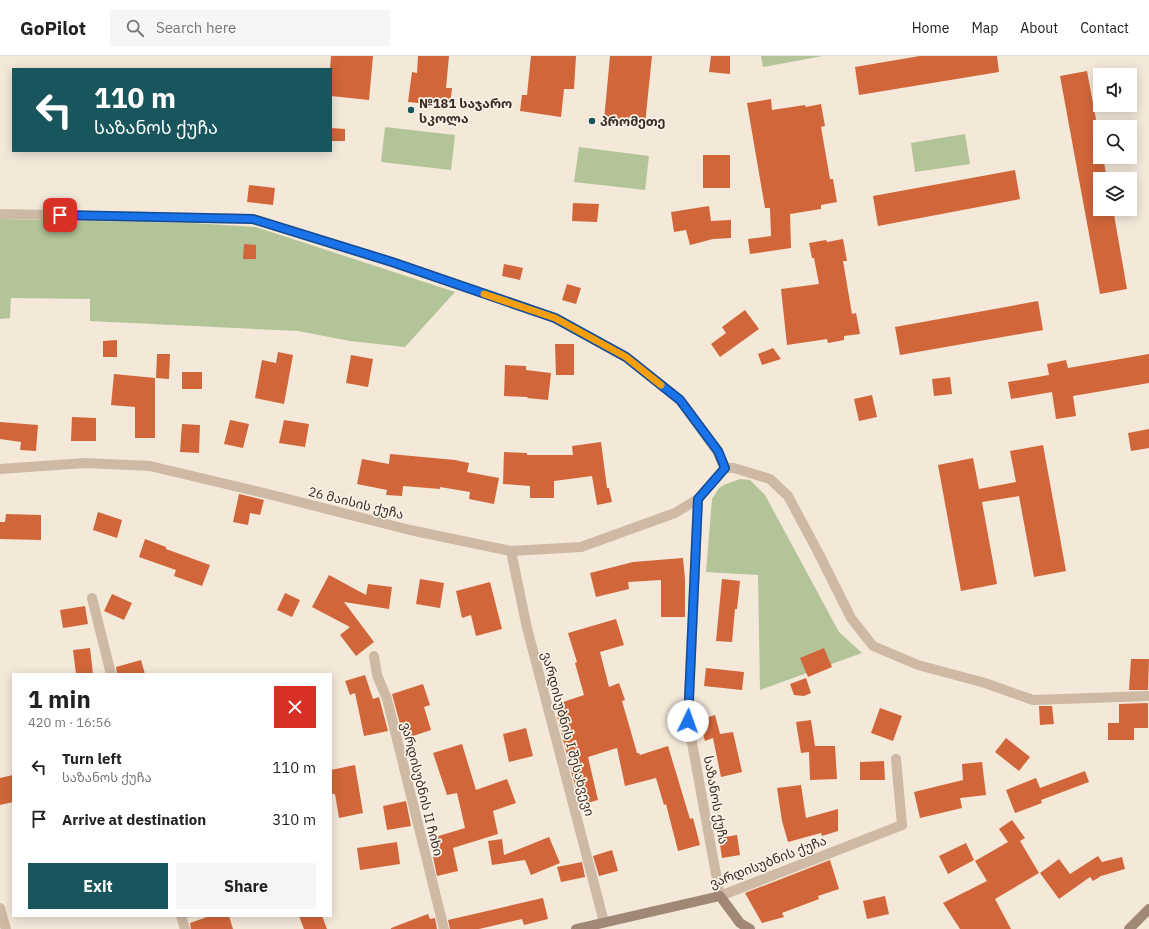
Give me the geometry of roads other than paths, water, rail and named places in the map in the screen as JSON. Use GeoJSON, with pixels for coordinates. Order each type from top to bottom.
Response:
{"type":"FeatureCollection","features":[{"type":"Feature","properties":{"kind":"street"},"geometry":{"type":"LineString","coordinates":[[0,214],[253,219],[392,262],[555,318],[626,357],[680,400],[718,451],[725,468]]}},
{"type":"Feature","properties":{"kind":"street","name":"26 მაისის ქუჩა"},"geometry":{"type":"LineString","coordinates":[[0,469],[85,464],[150,466],[410,530],[511,551],[582,547],[675,513],[698,499]]}},
{"type":"Feature","properties":{"kind":"street"},"geometry":{"type":"LineString","coordinates":[[698,499],[725,468],[734,468],[770,479],[788,496],[851,618],[873,646],[918,665],[985,683],[1033,700],[1149,696]]}},
{"type":"Feature","properties":{"kind":"street","name":"საზანოს ქუჩა"},"geometry":{"type":"LineString","coordinates":[[698,499],[688,721],[720,896],[740,923],[750,929]]}},
{"type":"Feature","properties":{"kind":"street","name":"ვარდისუბნის I შესახვევი"},"geometry":{"type":"LineString","coordinates":[[511,551],[527,628],[604,922]]}},
{"type":"Feature","properties":{"kind":"street"},"geometry":{"type":"LineString","coordinates":[[92,598],[111,673]]}},
{"type":"Feature","properties":{"kind":"street","name":"ვარდისუბნის II ჩიხი"},"geometry":{"type":"LineString","coordinates":[[374,656],[377,675],[387,699],[444,929]]}},
{"type":"Feature","properties":{"kind":"street","name":"ვარდისუბნის ქუჩა"},"geometry":{"type":"LineString","coordinates":[[576,929],[720,896],[902,825],[896,759]]}},
{"type":"Feature","properties":{"kind":"street"},"geometry":{"type":"LineString","coordinates":[[0,908],[6,929]]}},
{"type":"Feature","properties":{"kind":"street"},"geometry":{"type":"LineString","coordinates":[[1129,929],[1149,909]]}},
{"type":"Feature","properties":{"kind":"street"},"geometry":{"type":"LineString","coordinates":[[181,917],[185,929]]}},
{"type":"Feature","properties":{"kind":"place","name":"№181 საჯარო სკოლა"},"geometry":{"type":"Point","coordinates":[411,110]}},
{"type":"Feature","properties":{"kind":"place","name":"პრომეთე"},"geometry":{"type":"Point","coordinates":[592,121]}}]}
